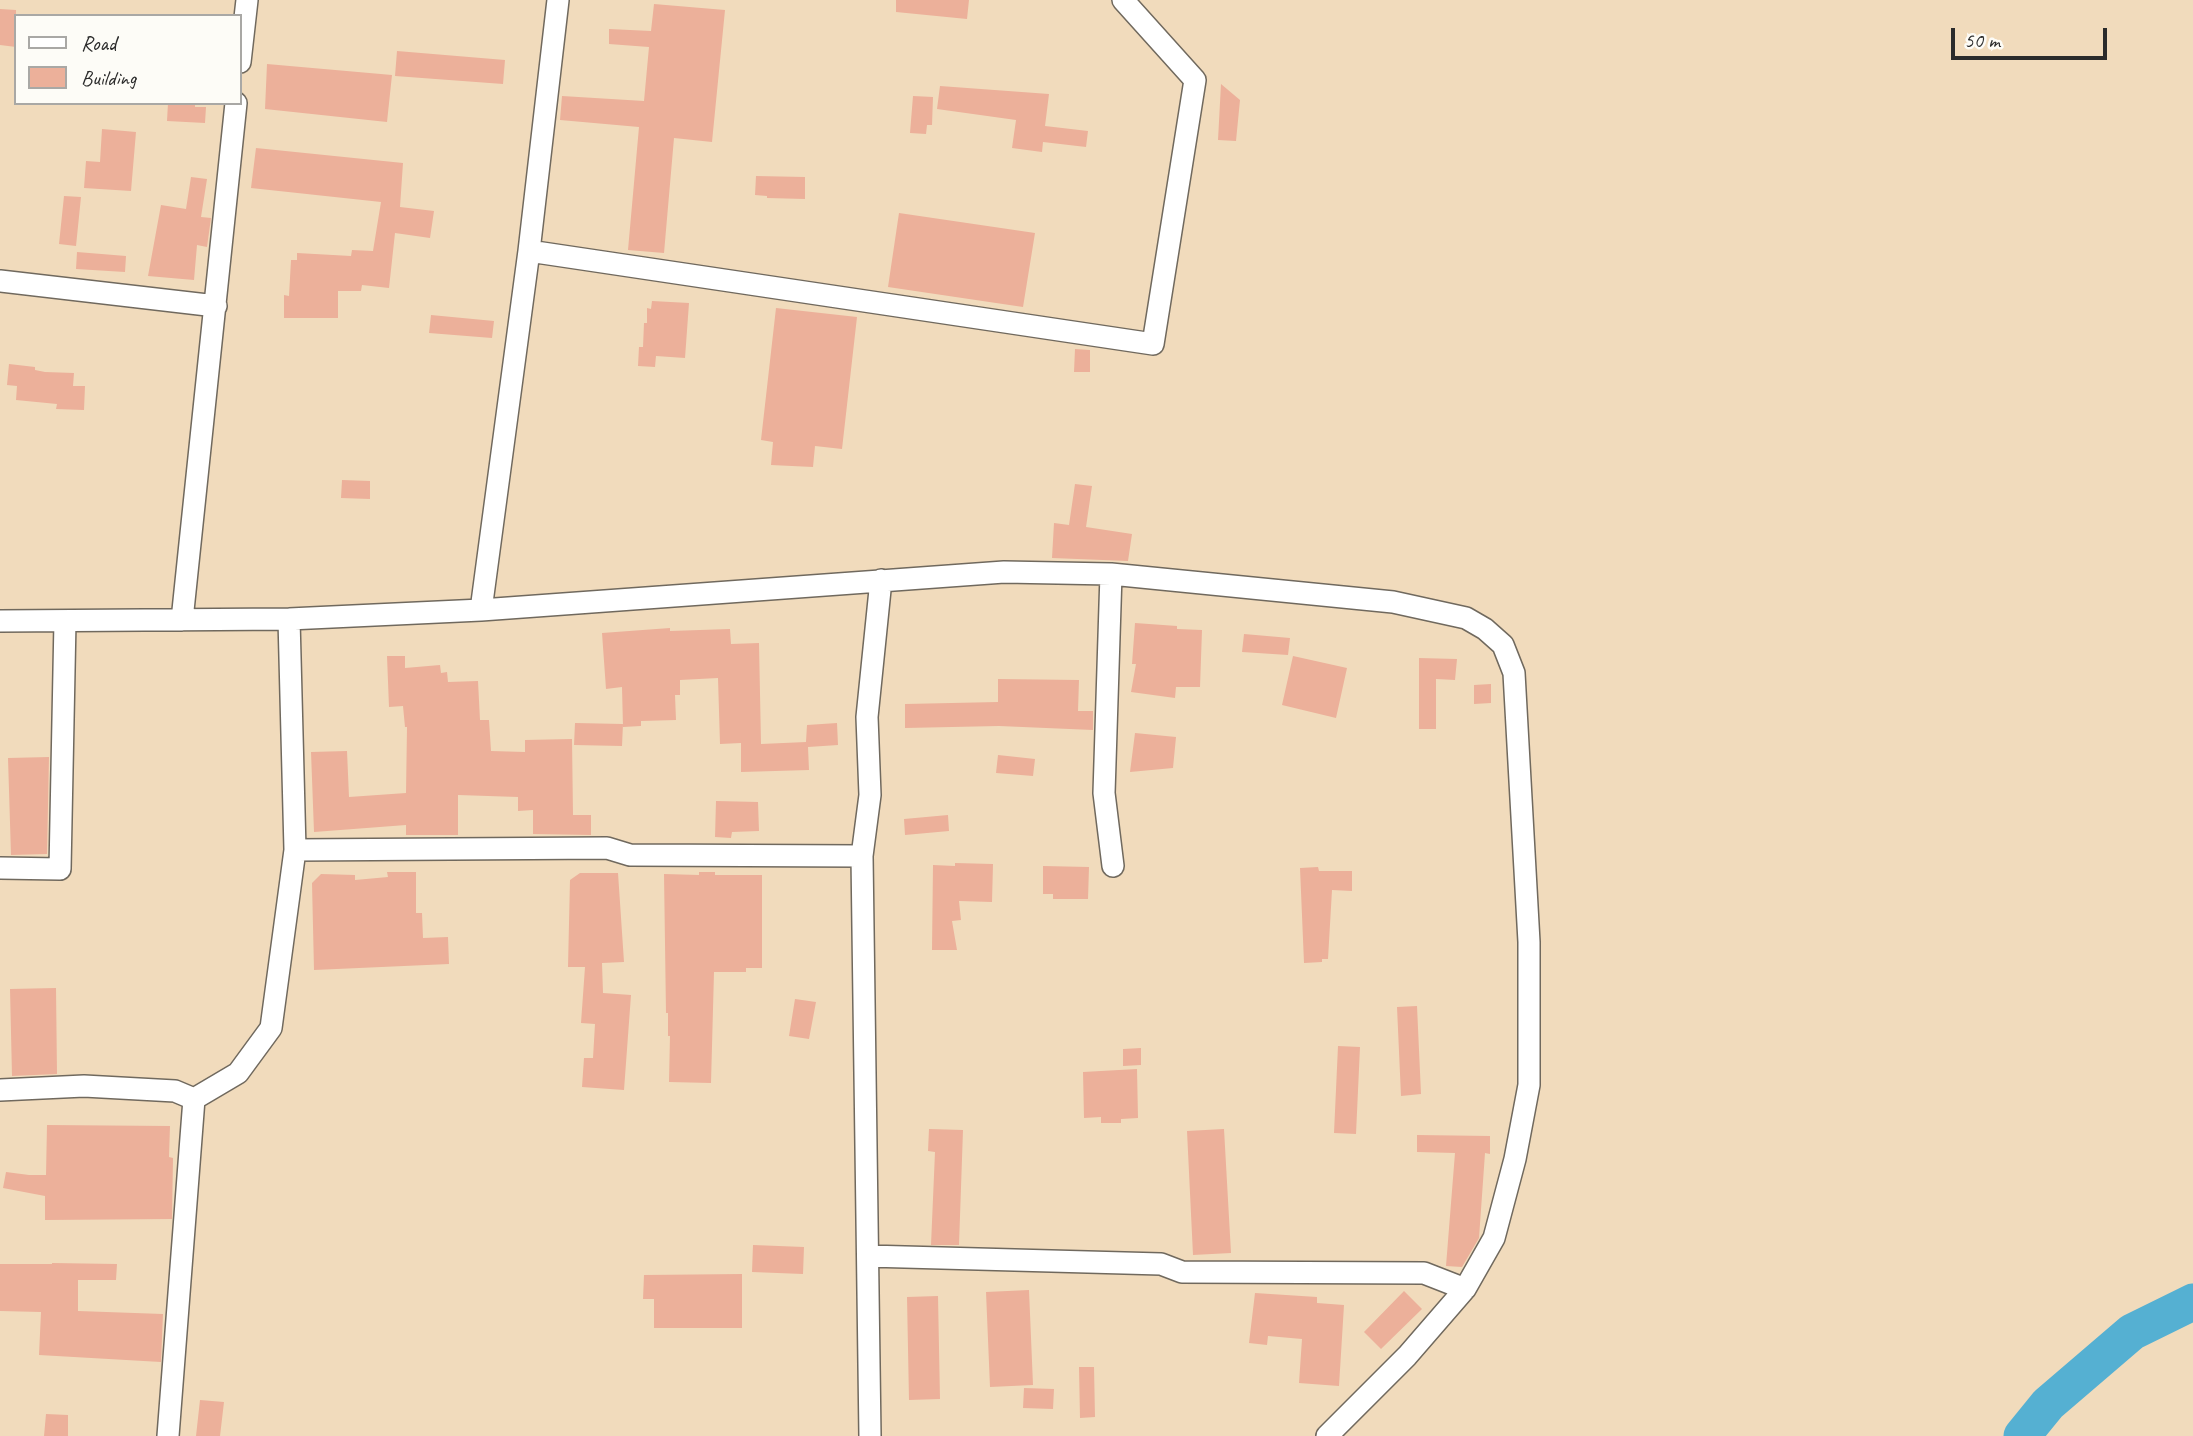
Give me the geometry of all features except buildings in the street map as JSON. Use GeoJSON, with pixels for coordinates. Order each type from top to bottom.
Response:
{"type":"FeatureCollection","features":[{"type":"Feature","properties":{"kind":"street"},"geometry":{"type":"LineString","coordinates":[[242,44],[247,0]]}},
{"type":"Feature","properties":{"kind":"street"},"geometry":{"type":"LineString","coordinates":[[481,610],[529,251],[558,0]]}},
{"type":"Feature","properties":{"kind":"street"},"geometry":{"type":"LineString","coordinates":[[529,251],[1153,344],[1195,80],[1123,0]]}},
{"type":"Feature","properties":{"kind":"street"},"geometry":{"type":"LineString","coordinates":[[182,620],[236,105]]}},
{"type":"Feature","properties":{"kind":"street"},"geometry":{"type":"LineString","coordinates":[[0,281],[216,306]]}},
{"type":"Feature","properties":{"kind":"street"},"geometry":{"type":"LineString","coordinates":[[0,621],[289,619],[481,610],[1004,572],[1111,574],[1392,602],[1466,618],[1485,629],[1503,645],[1514,673],[1529,942],[1529,1085],[1515,1160],[1494,1238],[1465,1289],[1407,1356],[1327,1436]]}},
{"type":"Feature","properties":{"kind":"street"},"geometry":{"type":"LineString","coordinates":[[1111,574],[1104,793],[1113,866]]}},
{"type":"Feature","properties":{"kind":"street"},"geometry":{"type":"LineString","coordinates":[[870,1436],[862,856],[870,795],[867,716],[881,580]]}},
{"type":"Feature","properties":{"kind":"street"},"geometry":{"type":"LineString","coordinates":[[194,1099],[239,1073],[271,1028],[295,850],[289,619]]}},
{"type":"Feature","properties":{"kind":"street"},"geometry":{"type":"LineString","coordinates":[[0,868],[61,869],[65,621]]}},
{"type":"Feature","properties":{"kind":"street"},"geometry":{"type":"LineString","coordinates":[[295,850],[607,848],[630,855],[862,856]]}},
{"type":"Feature","properties":{"kind":"street"},"geometry":{"type":"LineString","coordinates":[[0,1090],[84,1086],[175,1091],[194,1099]]}},
{"type":"Feature","properties":{"kind":"street"},"geometry":{"type":"LineString","coordinates":[[169,1436],[194,1099]]}},
{"type":"Feature","properties":{"kind":"street"},"geometry":{"type":"LineString","coordinates":[[868,1256],[1161,1264],[1182,1272],[1424,1273],[1465,1289]]}},
{"type":"Feature","properties":{"kind":"waterway"},"geometry":{"type":"LineString","coordinates":[[2022,1436],[2048,1404],[2132,1332],[2193,1302]]}}]}
